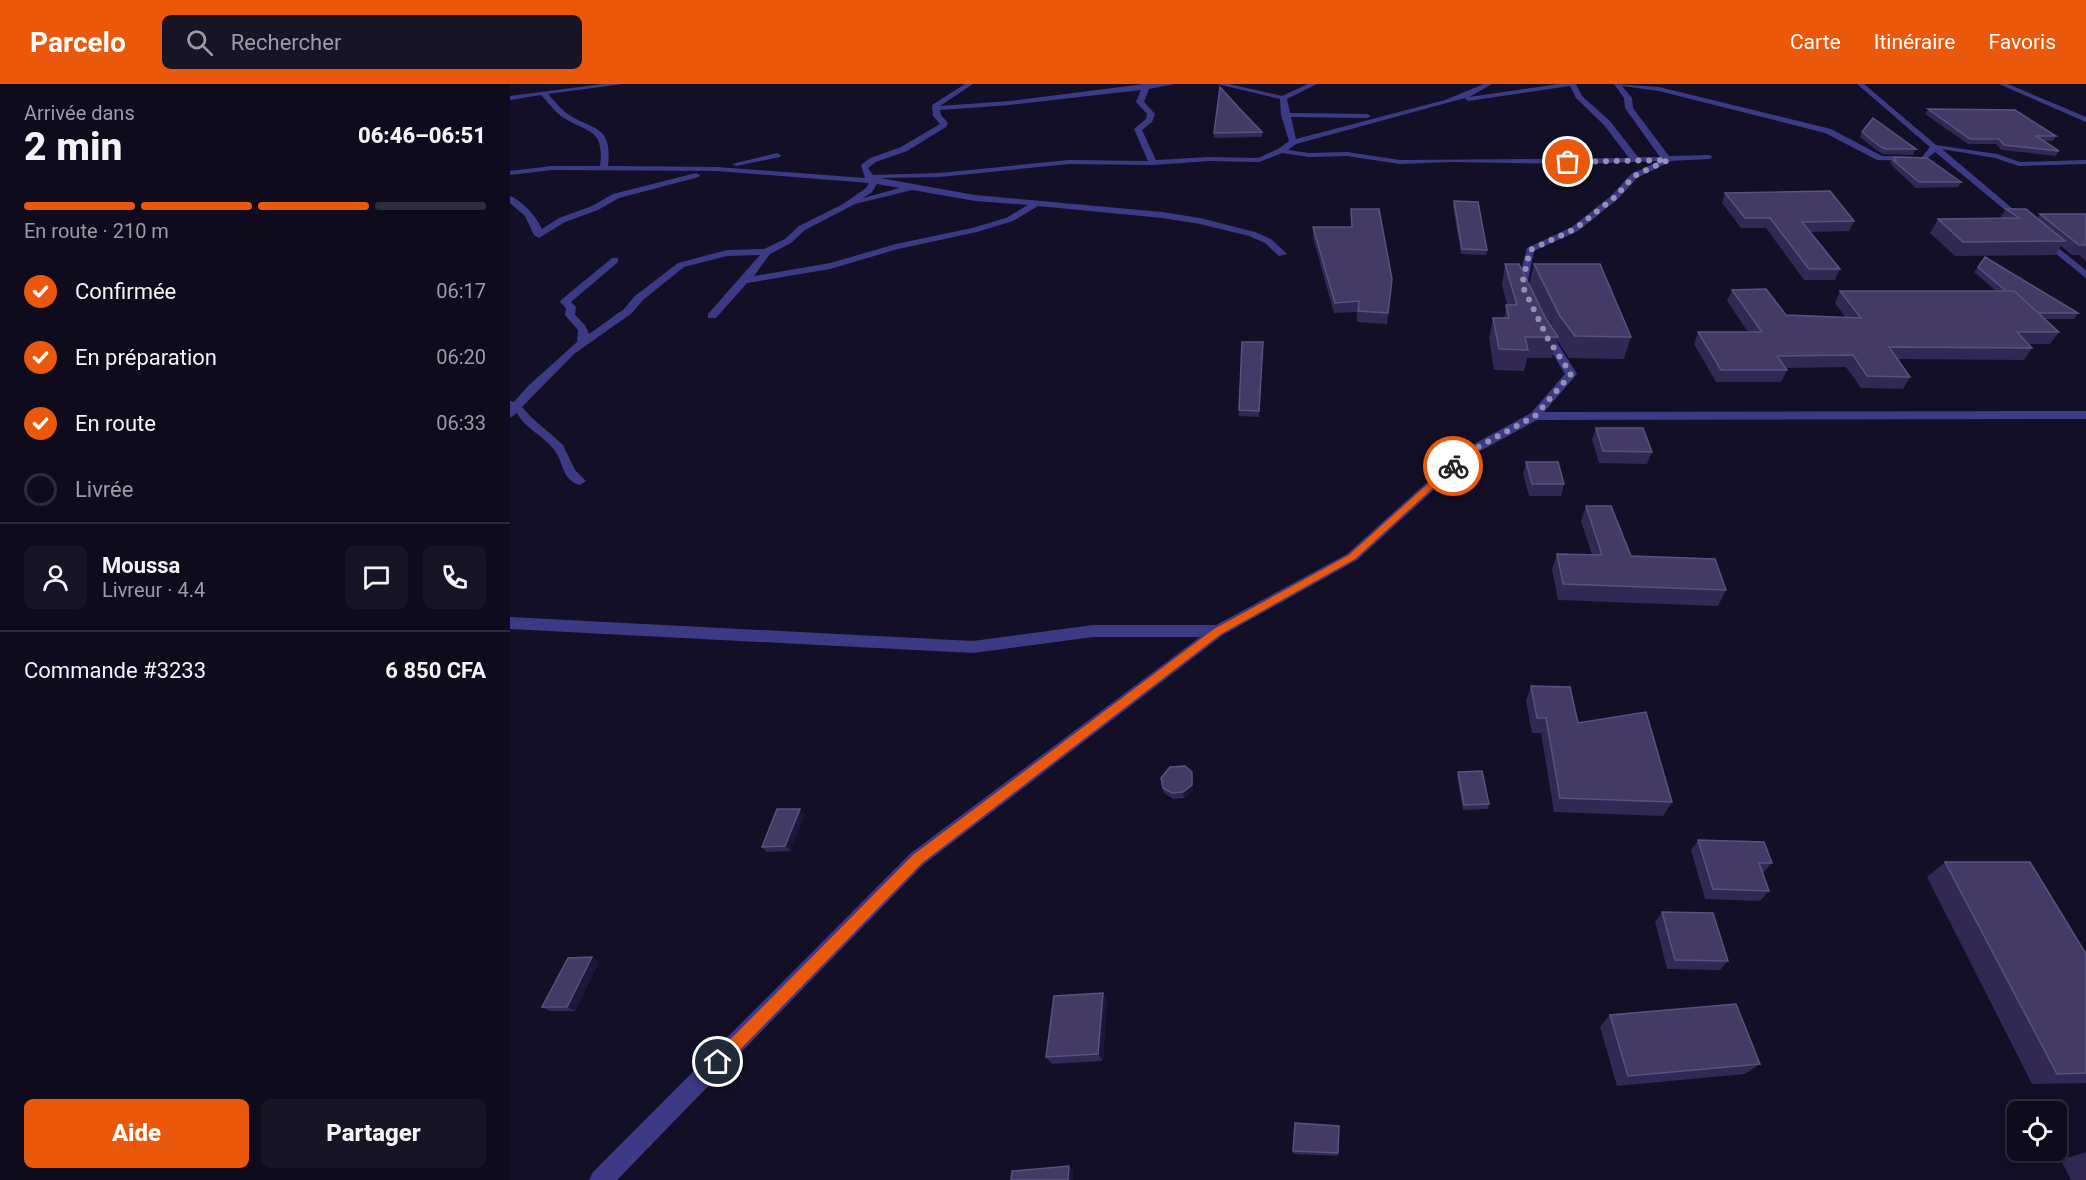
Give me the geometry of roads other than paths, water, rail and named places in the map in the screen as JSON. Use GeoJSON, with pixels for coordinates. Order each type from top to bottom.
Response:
{"type":"FeatureCollection","features":[{"type":"Feature","properties":{"kind":"street"},"geometry":{"type":"LineString","coordinates":[[510,93],[548,84]]}},
{"type":"Feature","properties":{"kind":"street"},"geometry":{"type":"LineString","coordinates":[[510,98],[620,84]]}},
{"type":"Feature","properties":{"kind":"street"},"geometry":{"type":"LineString","coordinates":[[874,180],[867,175],[864,167],[873,160],[904,149],[943,125],[944,123],[937,116],[936,108],[942,100],[970,84]]}},
{"type":"Feature","properties":{"kind":"street"},"geometry":{"type":"LineString","coordinates":[[936,108],[1010,103],[1172,84]]}},
{"type":"Feature","properties":{"kind":"street"},"geometry":{"type":"LineString","coordinates":[[1220,84],[1283,98],[1314,84]]}},
{"type":"Feature","properties":{"kind":"street"},"geometry":{"type":"LineString","coordinates":[[512,409],[582,343],[628,311],[639,298],[681,265],[727,253],[766,252],[788,241],[802,228],[846,206],[869,190],[877,176],[939,175],[1047,163],[1093,161],[1153,163],[1209,159],[1259,160],[1281,151],[1293,142],[1455,99],[1489,84]]}},
{"type":"Feature","properties":{"kind":"street"},"geometry":{"type":"LineString","coordinates":[[1618,84],[1659,89],[1828,131],[1880,158],[1924,159],[1935,147]]}},
{"type":"Feature","properties":{"kind":"street"},"geometry":{"type":"LineString","coordinates":[[1618,84],[1628,98],[1629,108],[1656,148],[1668,160]]}},
{"type":"Feature","properties":{"kind":"street"},"geometry":{"type":"LineString","coordinates":[[1860,84],[2086,275]]}},
{"type":"Feature","properties":{"kind":"street"},"geometry":{"type":"LineString","coordinates":[[2002,84],[2086,120]]}},
{"type":"Feature","properties":{"kind":"street"},"geometry":{"type":"LineString","coordinates":[[1455,99],[1573,85],[1580,100],[1606,121],[1623,147],[1636,160]]}},
{"type":"Feature","properties":{"kind":"street"},"geometry":{"type":"LineString","coordinates":[[1147,86],[1140,102],[1151,114],[1149,120],[1138,129],[1153,163]]}},
{"type":"Feature","properties":{"kind":"street"},"geometry":{"type":"LineString","coordinates":[[543,93],[563,114],[595,129],[606,150],[604,169]]}},
{"type":"Feature","properties":{"kind":"street"},"geometry":{"type":"LineString","coordinates":[[1283,98],[1293,142]]}},
{"type":"Feature","properties":{"kind":"street"},"geometry":{"type":"LineString","coordinates":[[2074,115],[2086,108]]}},
{"type":"Feature","properties":{"kind":"street"},"geometry":{"type":"LineString","coordinates":[[1286,115],[1388,116]]}},
{"type":"Feature","properties":{"kind":"street"},"geometry":{"type":"LineString","coordinates":[[1935,147],[1973,152],[2019,164],[2086,162]]}},
{"type":"Feature","properties":{"kind":"street"},"geometry":{"type":"LineString","coordinates":[[1281,151],[1309,156],[1347,154],[1400,162],[1450,159],[1581,162],[1709,157]]}},
{"type":"Feature","properties":{"kind":"street"},"geometry":{"type":"LineString","coordinates":[[615,196],[777,155]]}},
{"type":"Feature","properties":{"kind":"street"},"geometry":{"type":"LineString","coordinates":[[1531,303],[1522,285],[1530,250],[1575,229],[1615,197],[1634,176],[1668,160]]}},
{"type":"Feature","properties":{"kind":"street"},"geometry":{"type":"LineString","coordinates":[[510,173],[552,168],[604,169],[639,175],[717,169],[781,171],[874,180],[975,198],[1162,215],[1200,221],[1252,234],[1268,241],[1282,254]]}},
{"type":"Feature","properties":{"kind":"street"},"geometry":{"type":"LineString","coordinates":[[510,199],[527,211],[536,222],[539,235],[562,220],[595,208],[615,196],[639,175]]}},
{"type":"Feature","properties":{"kind":"street"},"geometry":{"type":"LineString","coordinates":[[846,206],[912,187],[939,175]]}},
{"type":"Feature","properties":{"kind":"street"},"geometry":{"type":"LineString","coordinates":[[744,281],[832,265],[904,245],[964,232],[1000,222],[1029,210],[1036,204]]}},
{"type":"Feature","properties":{"kind":"street"},"geometry":{"type":"LineString","coordinates":[[712,316],[744,281],[766,252]]}},
{"type":"Feature","properties":{"kind":"street"},"geometry":{"type":"LineString","coordinates":[[582,343],[585,334],[584,327],[570,315],[571,307],[565,302],[615,260]]}},
{"type":"Feature","properties":{"kind":"street"},"geometry":{"type":"LineString","coordinates":[[602,1180],[917,859],[1218,631],[1352,557],[1467,453],[1535,416],[1571,374],[1540,321]]}},
{"type":"Feature","properties":{"kind":"street"},"geometry":{"type":"LineString","coordinates":[[510,393],[532,388]]}},
{"type":"Feature","properties":{"kind":"street"},"geometry":{"type":"LineString","coordinates":[[512,409],[520,410],[526,419],[555,442],[568,461],[569,471],[580,481]]}},
{"type":"Feature","properties":{"kind":"street"},"geometry":{"type":"LineString","coordinates":[[1535,416],[2086,415]]}},
{"type":"Feature","properties":{"kind":"street"},"geometry":{"type":"LineString","coordinates":[[510,623],[973,647],[1093,632],[1218,631]]}}]}
